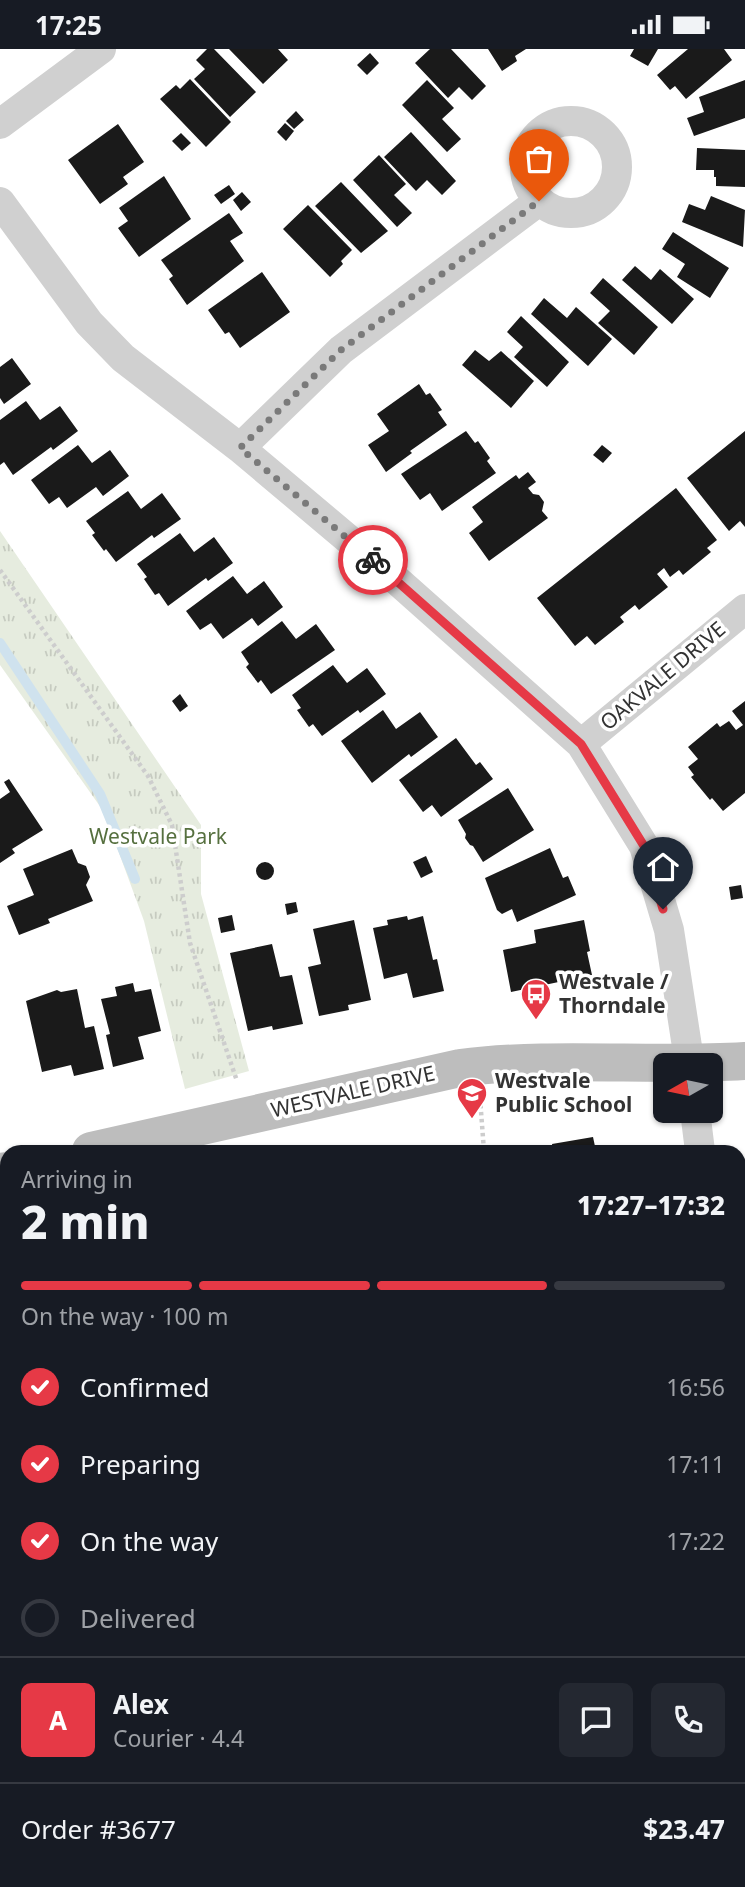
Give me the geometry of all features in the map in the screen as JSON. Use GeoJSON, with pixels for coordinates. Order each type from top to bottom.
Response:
{"type":"FeatureCollection","features":[{"type":"Feature","properties":{"kind":"street"},"geometry":{"type":"LineString","coordinates":[[0,124],[101,49]]}},
{"type":"Feature","properties":{"kind":"street"},"geometry":{"type":"LineString","coordinates":[[240,448],[341,350],[539,201]]}},
{"type":"Feature","properties":{"kind":"street"},"geometry":{"type":"LineString","coordinates":[[0,202],[89,323],[124,358],[240,448],[402,585],[581,744],[644,846],[669,930],[688,1053]]}},
{"type":"Feature","properties":{"kind":"street","name":"OAKVALE DRIVE"},"geometry":{"type":"LineString","coordinates":[[581,744],[745,608]]}},
{"type":"Feature","properties":{"kind":"street","name":"WESTVALE DRIVE"},"geometry":{"type":"LineString","coordinates":[[723,1063],[745,1061]]}},
{"type":"Feature","properties":{"kind":"street","name":"WESTVALE DRIVE"},"geometry":{"type":"LineString","coordinates":[[118,1145],[477,1066],[511,1062],[653,1064]]}},
{"type":"Feature","properties":{"kind":"street"},"geometry":{"type":"LineString","coordinates":[[696,1123],[699,1145]]}},
{"type":"Feature","properties":{"kind":"path"},"geometry":{"type":"LineString","coordinates":[[0,570],[148,776],[172,825],[190,943],[237,1081]]}},
{"type":"Feature","properties":{"kind":"path"},"geometry":{"type":"LineString","coordinates":[[477,1066],[484,1145]]}},
{"type":"Feature","properties":{"kind":"green space","name":"Westvale Park"},"geometry":{"type":"Polygon","coordinates":[[[0,531],[201,825],[201,894],[249,1071],[185,1089],[144,921],[104,812],[0,665],[0,531]]]}},
{"type":"Feature","properties":{"kind":"building"},"geometry":{"type":"Polygon","coordinates":[[[207,49],[214,49],[256,92],[230,117],[194,79],[205,69],[196,60],[207,49]]]}},
{"type":"Feature","properties":{"kind":"building"},"geometry":{"type":"Polygon","coordinates":[[[229,49],[278,49],[288,60],[263,84],[229,49]]]}},
{"type":"Feature","properties":{"kind":"building"},"geometry":{"type":"Polygon","coordinates":[[[430,49],[451,49],[486,86],[472,100],[459,87],[448,98],[415,63],[430,49]]]}},
{"type":"Feature","properties":{"kind":"building"},"geometry":{"type":"Polygon","coordinates":[[[488,49],[526,49],[515,56],[517,61],[502,71],[488,49]]]}},
{"type":"Feature","properties":{"kind":"building"},"geometry":{"type":"Polygon","coordinates":[[[634,49],[658,49],[648,66],[630,56],[634,49]]]}},
{"type":"Feature","properties":{"kind":"building"},"geometry":{"type":"Polygon","coordinates":[[[688,49],[724,49],[732,60],[686,99],[675,86],[670,90],[657,75],[688,49]]]}},
{"type":"Feature","properties":{"kind":"building"},"geometry":{"type":"Polygon","coordinates":[[[370,53],[379,63],[367,75],[357,65],[370,53]]]}},
{"type":"Feature","properties":{"kind":"building"},"geometry":{"type":"Polygon","coordinates":[[[190,79],[231,122],[206,147],[160,99],[176,85],[180,89],[190,79]]]}},
{"type":"Feature","properties":{"kind":"building"},"geometry":{"type":"Polygon","coordinates":[[[427,80],[454,108],[442,119],[461,139],[447,152],[402,105],[427,80]]]}},
{"type":"Feature","properties":{"kind":"building"},"geometry":{"type":"Polygon","coordinates":[[[745,80],[745,118],[694,136],[687,118],[704,112],[699,97],[745,80]]]}},
{"type":"Feature","properties":{"kind":"building"},"geometry":{"type":"Polygon","coordinates":[[[296,111],[304,120],[294,129],[286,121],[296,111]]]}},
{"type":"Feature","properties":{"kind":"building"},"geometry":{"type":"Polygon","coordinates":[[[285,123],[294,131],[286,141],[277,132],[285,123]]]}},
{"type":"Feature","properties":{"kind":"building"},"geometry":{"type":"Polygon","coordinates":[[[118,124],[144,162],[123,177],[128,184],[100,204],[68,160],[118,124]]]}},
{"type":"Feature","properties":{"kind":"building"},"geometry":{"type":"Polygon","coordinates":[[[411,132],[456,181],[442,195],[427,180],[416,191],[384,157],[411,132]]]}},
{"type":"Feature","properties":{"kind":"building"},"geometry":{"type":"Polygon","coordinates":[[[181,133],[191,143],[182,151],[172,141],[181,133]]]}},
{"type":"Feature","properties":{"kind":"building"},"geometry":{"type":"Polygon","coordinates":[[[697,148],[745,150],[745,187],[716,186],[714,170],[696,170],[697,148]]]}},
{"type":"Feature","properties":{"kind":"building"},"geometry":{"type":"Polygon","coordinates":[[[379,155],[406,184],[394,195],[412,213],[397,227],[353,180],[379,155]]]}},
{"type":"Feature","properties":{"kind":"building"},"geometry":{"type":"Polygon","coordinates":[[[164,176],[191,219],[139,257],[118,228],[128,221],[119,208],[164,176]]]}},
{"type":"Feature","properties":{"kind":"building"},"geometry":{"type":"Polygon","coordinates":[[[341,182],[388,231],[361,253],[315,206],[341,182]]]}},
{"type":"Feature","properties":{"kind":"building"},"geometry":{"type":"Polygon","coordinates":[[[229,185],[235,194],[221,204],[214,195],[229,185]]]}},
{"type":"Feature","properties":{"kind":"building"},"geometry":{"type":"Polygon","coordinates":[[[242,192],[251,202],[241,211],[233,200],[242,192]]]}},
{"type":"Feature","properties":{"kind":"building"},"geometry":{"type":"Polygon","coordinates":[[[711,196],[745,210],[743,247],[682,222],[689,204],[705,210],[711,196]]]}},
{"type":"Feature","properties":{"kind":"building"},"geometry":{"type":"Polygon","coordinates":[[[308,205],[352,250],[330,277],[283,229],[308,205]]]}},
{"type":"Feature","properties":{"kind":"building"},"geometry":{"type":"Polygon","coordinates":[[[229,213],[243,233],[230,241],[244,261],[187,305],[169,279],[173,276],[161,260],[229,213]]]}},
{"type":"Feature","properties":{"kind":"building"},"geometry":{"type":"Polygon","coordinates":[[[673,232],[729,268],[710,298],[677,277],[685,264],[662,249],[673,232]]]}},
{"type":"Feature","properties":{"kind":"building"},"geometry":{"type":"Polygon","coordinates":[[[635,266],[651,280],[660,269],[694,299],[672,324],[622,280],[635,266]]]}},
{"type":"Feature","properties":{"kind":"building"},"geometry":{"type":"Polygon","coordinates":[[[262,272],[290,312],[240,348],[229,332],[225,334],[208,310],[262,272]]]}},
{"type":"Feature","properties":{"kind":"building"},"geometry":{"type":"Polygon","coordinates":[[[603,278],[658,327],[634,355],[598,323],[610,311],[590,293],[603,278]]]}},
{"type":"Feature","properties":{"kind":"building"},"geometry":{"type":"Polygon","coordinates":[[[544,298],[567,318],[576,307],[612,339],[588,366],[531,314],[544,298]]]}},
{"type":"Feature","properties":{"kind":"building"},"geometry":{"type":"Polygon","coordinates":[[[521,316],[569,362],[547,387],[514,357],[523,347],[507,332],[521,316]]]}},
{"type":"Feature","properties":{"kind":"building"},"geometry":{"type":"Polygon","coordinates":[[[475,350],[489,361],[501,351],[534,381],[511,408],[462,365],[475,350]]]}},
{"type":"Feature","properties":{"kind":"building"},"geometry":{"type":"Polygon","coordinates":[[[12,358],[31,384],[4,404],[0,398],[0,367],[12,358]]]}},
{"type":"Feature","properties":{"kind":"building"},"geometry":{"type":"Polygon","coordinates":[[[419,384],[426,395],[430,393],[442,410],[438,412],[447,425],[386,472],[368,445],[389,431],[377,414],[419,384]]]}},
{"type":"Feature","properties":{"kind":"building"},"geometry":{"type":"Polygon","coordinates":[[[26,401],[40,420],[60,406],[78,431],[13,475],[4,462],[0,465],[0,420],[26,401]]]}},
{"type":"Feature","properties":{"kind":"building"},"geometry":{"type":"Polygon","coordinates":[[[466,431],[475,443],[478,441],[490,458],[487,461],[496,473],[442,511],[430,493],[420,500],[401,474],[466,431]]]}},
{"type":"Feature","properties":{"kind":"building"},"geometry":{"type":"Polygon","coordinates":[[[745,431],[745,527],[740,521],[729,531],[687,478],[745,431]]]}},
{"type":"Feature","properties":{"kind":"building"},"geometry":{"type":"Polygon","coordinates":[[[78,445],[92,463],[110,450],[129,476],[103,496],[96,487],[67,508],[59,497],[49,504],[31,480],[78,445]]]}},
{"type":"Feature","properties":{"kind":"building"},"geometry":{"type":"Polygon","coordinates":[[[602,445],[612,453],[603,463],[593,455],[602,445]]]}},
{"type":"Feature","properties":{"kind":"building"},"geometry":{"type":"Polygon","coordinates":[[[528,472],[536,482],[528,488],[544,502],[542,511],[548,518],[489,561],[469,533],[483,522],[472,507],[516,475],[519,479],[528,472]]]}},
{"type":"Feature","properties":{"kind":"building"},"geometry":{"type":"Polygon","coordinates":[[[676,488],[717,540],[707,548],[711,552],[683,575],[679,570],[670,577],[664,568],[657,574],[668,587],[639,610],[635,605],[620,617],[624,622],[595,645],[587,636],[575,646],[537,598],[676,488]]]}},
{"type":"Feature","properties":{"kind":"building"},"geometry":{"type":"Polygon","coordinates":[[[128,491],[141,509],[162,493],[181,519],[154,538],[152,535],[116,562],[92,535],[95,533],[86,521],[128,491]]]}},
{"type":"Feature","properties":{"kind":"building"},"geometry":{"type":"Polygon","coordinates":[[[180,533],[194,552],[214,537],[233,563],[208,581],[206,578],[168,606],[159,593],[155,595],[144,579],[147,577],[137,564],[180,533]]]}},
{"type":"Feature","properties":{"kind":"building"},"geometry":{"type":"Polygon","coordinates":[[[233,576],[247,594],[264,581],[283,607],[258,626],[252,618],[223,639],[211,623],[200,630],[186,611],[233,576]]]}},
{"type":"Feature","properties":{"kind":"building"},"geometry":{"type":"Polygon","coordinates":[[[282,621],[296,639],[316,624],[335,650],[271,694],[261,680],[258,683],[246,667],[249,664],[241,652],[282,621]]]}},
{"type":"Feature","properties":{"kind":"building"},"geometry":{"type":"Polygon","coordinates":[[[333,665],[347,683],[367,668],[386,694],[322,736],[313,724],[309,727],[297,710],[301,708],[292,695],[333,665]]]}},
{"type":"Feature","properties":{"kind":"building"},"geometry":{"type":"Polygon","coordinates":[[[180,694],[188,706],[180,712],[172,701],[180,694]]]}},
{"type":"Feature","properties":{"kind":"building"},"geometry":{"type":"Polygon","coordinates":[[[745,701],[745,793],[723,811],[691,777],[694,775],[688,767],[698,759],[688,747],[717,723],[720,727],[729,721],[736,730],[743,725],[732,711],[745,701]]]}},
{"type":"Feature","properties":{"kind":"building"},"geometry":{"type":"Polygon","coordinates":[[[383,710],[396,729],[420,712],[438,737],[411,757],[409,754],[372,783],[341,741],[383,710]]]}},
{"type":"Feature","properties":{"kind":"building"},"geometry":{"type":"Polygon","coordinates":[[[456,738],[476,765],[480,762],[493,779],[441,817],[432,805],[423,812],[399,780],[456,738]]]}},
{"type":"Feature","properties":{"kind":"building"},"geometry":{"type":"Polygon","coordinates":[[[9,779],[43,830],[12,849],[15,853],[0,863],[0,799],[10,792],[4,782],[9,779]]]}},
{"type":"Feature","properties":{"kind":"building"},"geometry":{"type":"Polygon","coordinates":[[[508,788],[534,830],[483,862],[465,838],[466,834],[458,820],[508,788]]]}},
{"type":"Feature","properties":{"kind":"building"},"geometry":{"type":"Polygon","coordinates":[[[550,848],[563,878],[568,876],[576,895],[517,922],[512,909],[502,914],[497,910],[485,878],[550,848]]]}},
{"type":"Feature","properties":{"kind":"building"},"geometry":{"type":"Polygon","coordinates":[[[72,849],[78,863],[86,866],[90,877],[86,885],[93,901],[48,919],[50,923],[19,935],[7,906],[34,895],[23,869],[72,849]]]}},
{"type":"Feature","properties":{"kind":"building"},"geometry":{"type":"Polygon","coordinates":[[[426,856],[433,872],[421,878],[413,862],[426,856]]]}},
{"type":"Feature","properties":{"kind":"building"},"geometry":{"type":"Polygon","coordinates":[[[261,862],[269,862],[274,871],[272,878],[261,880],[256,875],[256,867],[261,862]]]}},
{"type":"Feature","properties":{"kind":"building"},"geometry":{"type":"Polygon","coordinates":[[[741,885],[743,898],[731,900],[729,887],[741,885]]]}},
{"type":"Feature","properties":{"kind":"building"},"geometry":{"type":"Polygon","coordinates":[[[296,902],[298,912],[287,915],[285,904],[296,902]]]}},
{"type":"Feature","properties":{"kind":"building"},"geometry":{"type":"Polygon","coordinates":[[[232,915],[235,930],[221,933],[218,918],[232,915]]]}},
{"type":"Feature","properties":{"kind":"building"},"geometry":{"type":"Polygon","coordinates":[[[407,916],[408,920],[423,916],[433,960],[437,959],[444,991],[413,998],[407,973],[384,979],[373,928],[388,925],[387,920],[407,916]]]}},
{"type":"Feature","properties":{"kind":"building"},"geometry":{"type":"Polygon","coordinates":[[[354,920],[371,1000],[348,1005],[349,1010],[319,1016],[308,967],[321,964],[313,929],[354,920]]]}},
{"type":"Feature","properties":{"kind":"building"},"geometry":{"type":"Polygon","coordinates":[[[584,920],[592,975],[511,992],[503,950],[536,943],[534,930],[584,920]]]}},
{"type":"Feature","properties":{"kind":"building"},"geometry":{"type":"Polygon","coordinates":[[[272,944],[280,977],[292,975],[303,1024],[273,1030],[272,1026],[248,1031],[230,953],[272,944]]]}},
{"type":"Feature","properties":{"kind":"building"},"geometry":{"type":"Polygon","coordinates":[[[133,983],[135,992],[151,989],[161,1031],[138,1037],[144,1059],[113,1067],[106,1035],[110,1034],[101,999],[117,996],[115,987],[133,983]]]}},
{"type":"Feature","properties":{"kind":"building"},"geometry":{"type":"Polygon","coordinates":[[[77,989],[85,1028],[94,1026],[104,1069],[74,1076],[71,1065],[42,1072],[26,1001],[57,990],[61,992],[77,989]]]}},
{"type":"Feature","properties":{"kind":"building"},"geometry":{"type":"Polygon","coordinates":[[[593,1137],[595,1145],[552,1145],[593,1137]]]}},
{"type":"Feature","properties":{"kind":"waterway"},"geometry":{"type":"LineString","coordinates":[[0,643],[100,794],[135,879]]}},
{"type":"Feature","properties":{"kind":"way so far"},"geometry":{"type":"LineString","coordinates":[[373,560],[240,448],[341,350],[539,201]]}},
{"type":"Feature","properties":{"kind":"place","name":"Westvale / Thorndale"},"geometry":{"type":"Point","coordinates":[536,1021]}},
{"type":"Feature","properties":{"kind":"place","name":"Westvale Public School"},"geometry":{"type":"Point","coordinates":[472,1120]}},
{"type":"Feature","properties":{"kind":"route"},"geometry":{"type":"LineString","coordinates":[[373,560],[581,744],[644,846],[663,909]]}}]}
